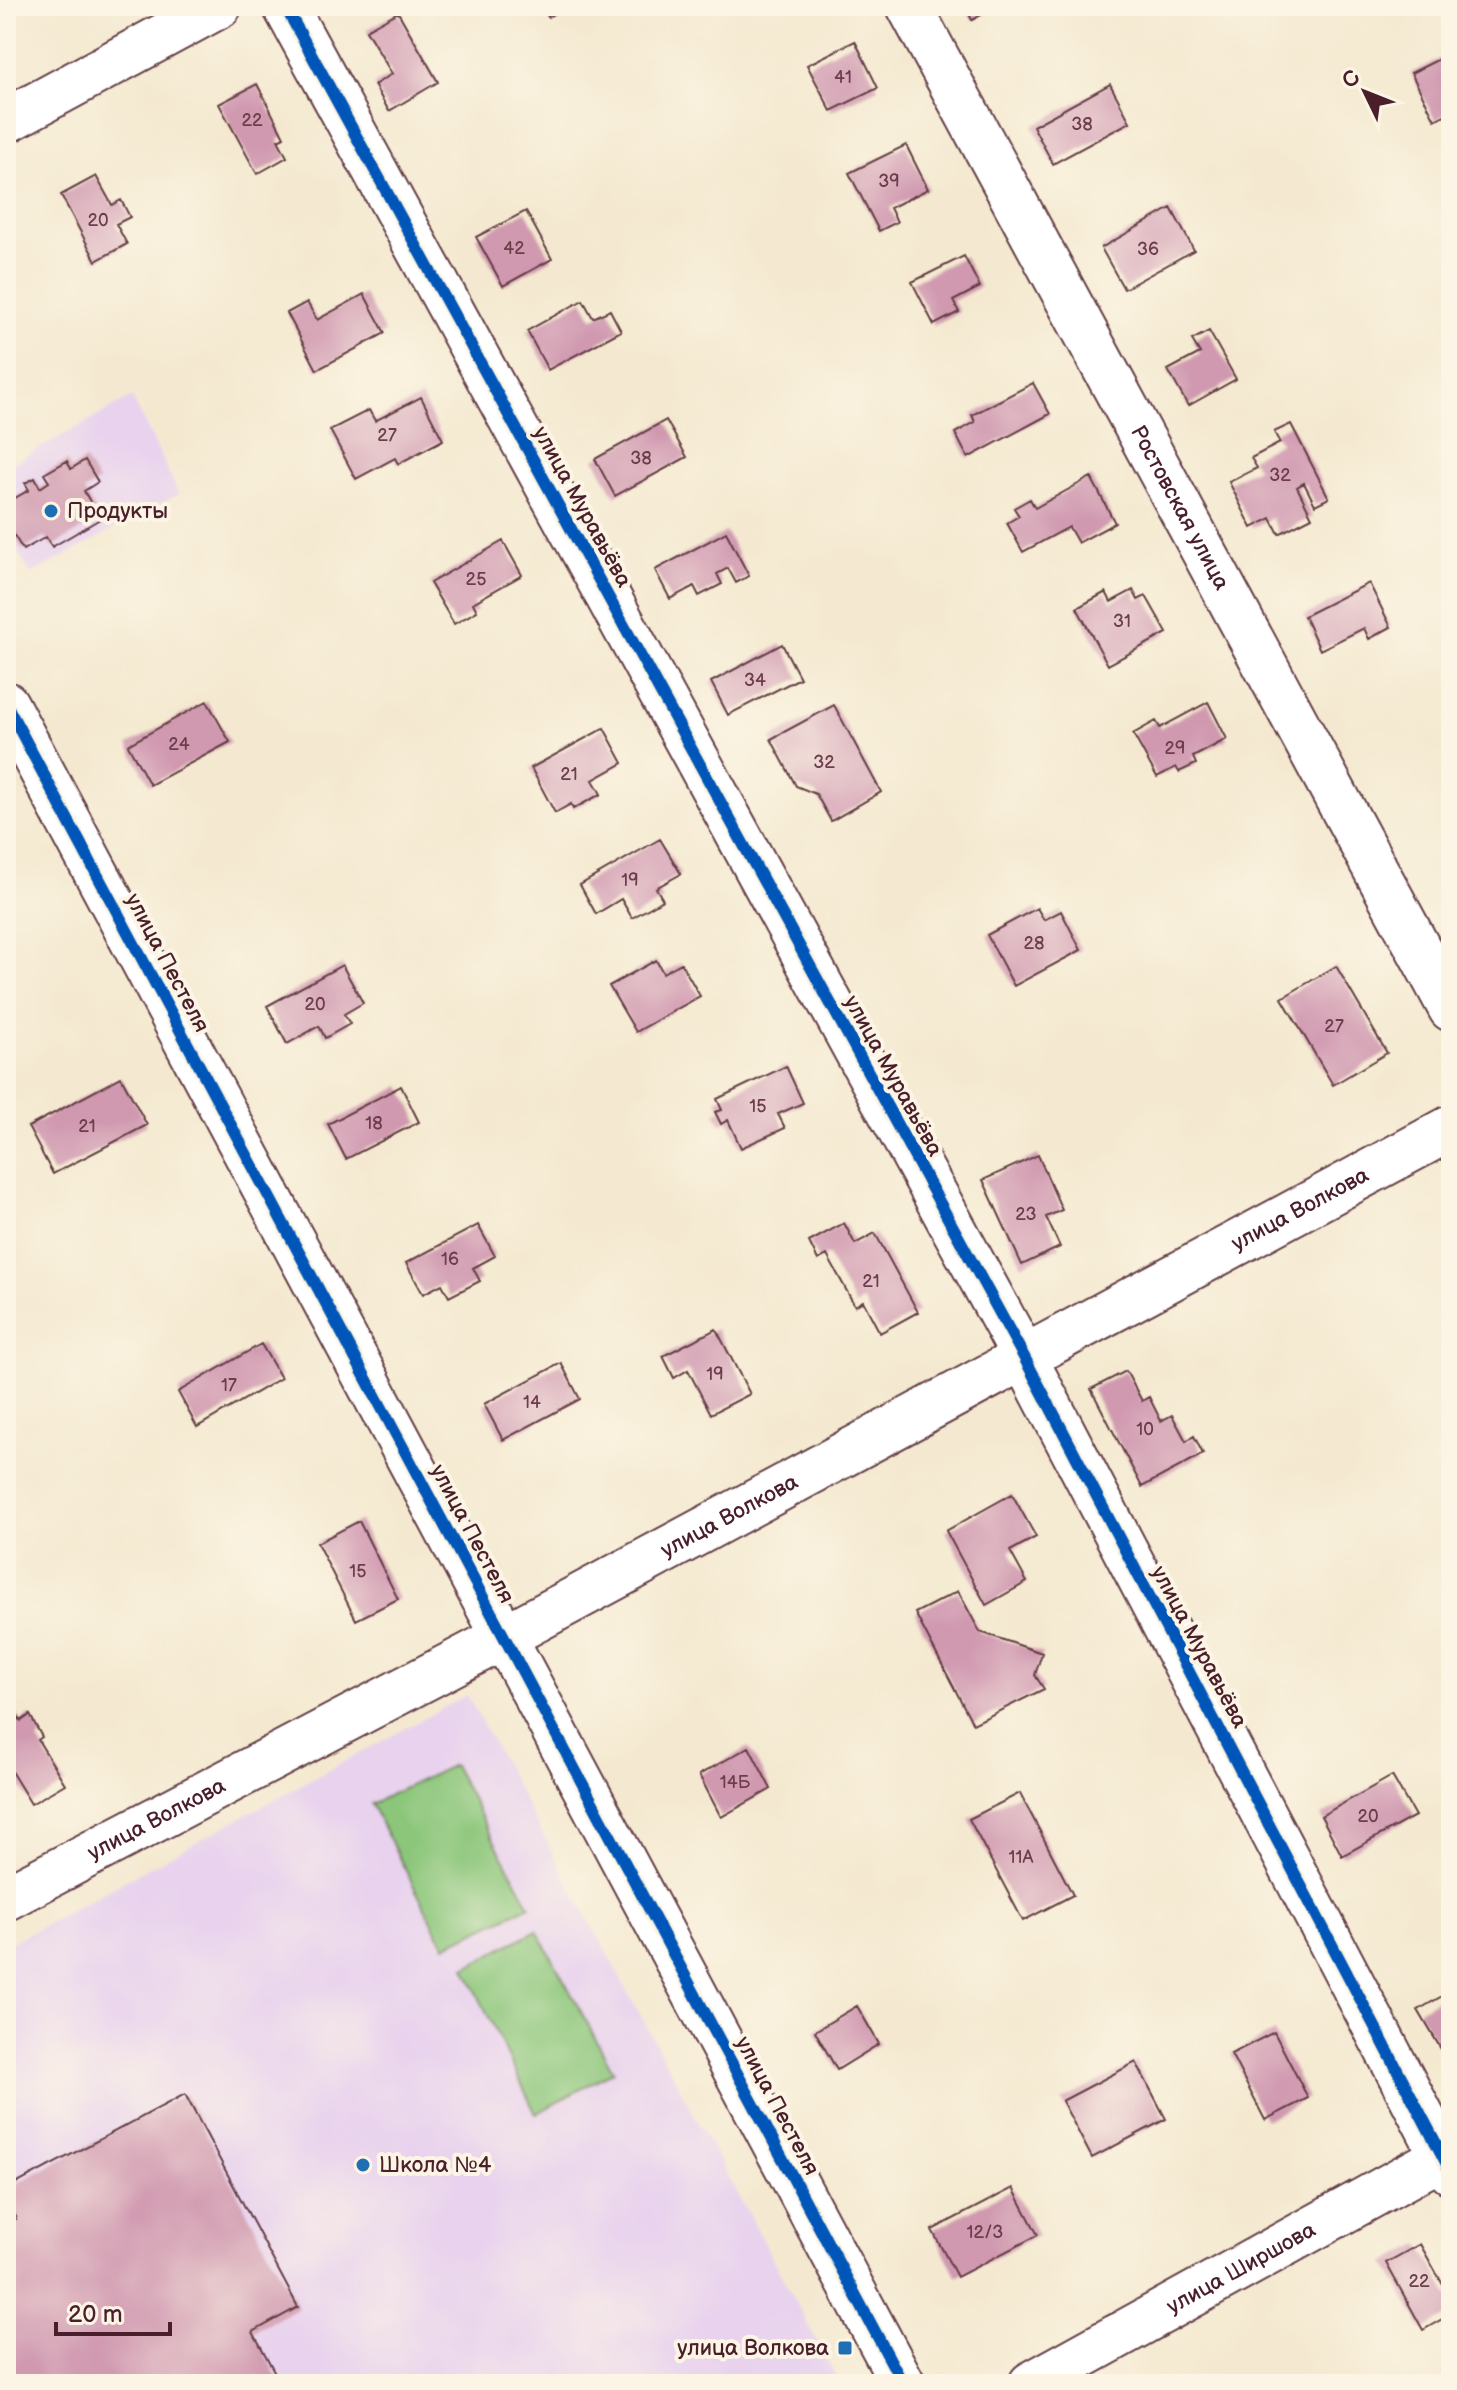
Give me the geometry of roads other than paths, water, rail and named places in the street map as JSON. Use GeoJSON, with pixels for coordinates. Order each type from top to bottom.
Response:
{"type":"FeatureCollection","features":[{"type":"Feature","properties":{"kind":"street"},"geometry":{"type":"LineString","coordinates":[[6,121],[219,6]]}},
{"type":"Feature","properties":{"kind":"street","name":"улица Муравьёва"},"geometry":{"type":"LineString","coordinates":[[285,6],[1024,1357],[1448,2160]]}},
{"type":"Feature","properties":{"kind":"street","name":"Ростовская улица"},"geometry":{"type":"LineString","coordinates":[[909,6],[1451,1009]]}},
{"type":"Feature","properties":{"kind":"street","name":"улица Пестеля"},"geometry":{"type":"LineString","coordinates":[[6,704],[903,2384]]}},
{"type":"Feature","properties":{"kind":"street","name":"улица Волкова"},"geometry":{"type":"LineString","coordinates":[[9,1889],[504,1637],[1451,1128]]}},
{"type":"Feature","properties":{"kind":"street","name":"улица Ширшова"},"geometry":{"type":"LineString","coordinates":[[1031,2384],[1448,2160]]}},
{"type":"Feature","properties":{"kind":"place","name":"Продукты"},"geometry":{"type":"Point","coordinates":[51,511]}},
{"type":"Feature","properties":{"kind":"place","name":"Школа №4"},"geometry":{"type":"Point","coordinates":[363,2165]}},
{"type":"Feature","properties":{"kind":"place","name":"улица Волкова"},"geometry":{"type":"Point","coordinates":[845,2348]}}]}
